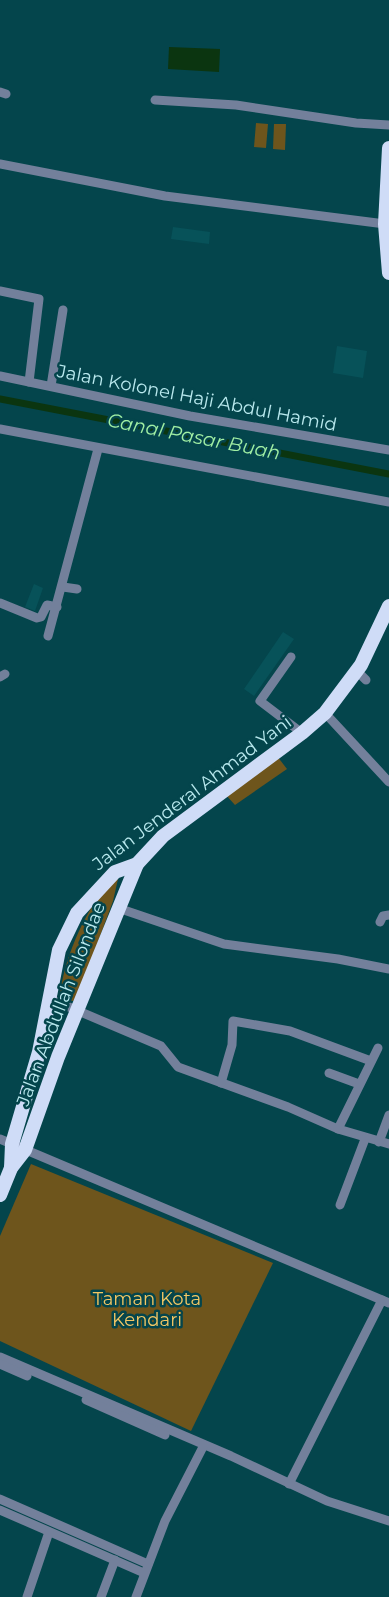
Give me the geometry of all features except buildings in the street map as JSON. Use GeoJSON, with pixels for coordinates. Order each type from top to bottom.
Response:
{"type":"FeatureCollection","features":[{"type":"Feature","properties":{"kind":"highway"},"geometry":{"type":"LineString","coordinates":[[389,148],[385,224],[389,274]]}},
{"type":"Feature","properties":{"kind":"highway","name":"Jalan Jenderal Ahmad Yani"},"geometry":{"type":"LineString","coordinates":[[12,1144],[35,1066],[59,950],[77,913],[115,872],[137,864],[164,836],[302,733],[325,713],[362,676],[387,615]]}},
{"type":"Feature","properties":{"kind":"highway","name":"Jalan Abdullah Silondae"},"geometry":{"type":"LineString","coordinates":[[3,1189],[11,1168],[12,1144],[77,1010],[137,864]]}},
{"type":"Feature","properties":{"kind":"highway"},"geometry":{"type":"LineString","coordinates":[[115,872],[129,884]]}},
{"type":"Feature","properties":{"kind":"street"},"geometry":{"type":"LineString","coordinates":[[155,100],[236,105],[389,125]]}},
{"type":"Feature","properties":{"kind":"street"},"geometry":{"type":"LineString","coordinates":[[0,164],[165,196],[385,224]]}},
{"type":"Feature","properties":{"kind":"street"},"geometry":{"type":"LineString","coordinates":[[0,291],[37,297],[39,299],[29,382]]}},
{"type":"Feature","properties":{"kind":"street"},"geometry":{"type":"LineString","coordinates":[[51,386],[63,310]]}},
{"type":"Feature","properties":{"kind":"street","name":"Jalan Kolonel Haji Abdul Hamid"},"geometry":{"type":"LineString","coordinates":[[0,376],[190,416],[389,450]]}},
{"type":"Feature","properties":{"kind":"street"},"geometry":{"type":"LineString","coordinates":[[0,429],[98,449],[389,502]]}},
{"type":"Feature","properties":{"kind":"street"},"geometry":{"type":"LineString","coordinates":[[48,636],[63,586],[98,449]]}},
{"type":"Feature","properties":{"kind":"street"},"geometry":{"type":"LineString","coordinates":[[63,586],[77,590]]}},
{"type":"Feature","properties":{"kind":"street"},"geometry":{"type":"LineString","coordinates":[[0,603],[37,618],[41,618],[47,605],[57,606]]}},
{"type":"Feature","properties":{"kind":"street"},"geometry":{"type":"LineString","coordinates":[[291,657],[260,701],[302,733]]}},
{"type":"Feature","properties":{"kind":"street"},"geometry":{"type":"LineString","coordinates":[[325,713],[389,782]]}},
{"type":"Feature","properties":{"kind":"street"},"geometry":{"type":"LineString","coordinates":[[118,908],[224,944],[338,959],[389,969]]}},
{"type":"Feature","properties":{"kind":"street"},"geometry":{"type":"LineString","coordinates":[[380,922],[383,916],[389,915]]}},
{"type":"Feature","properties":{"kind":"street"},"geometry":{"type":"LineString","coordinates":[[50,999],[160,1046],[176,1066],[288,1106],[365,1139],[389,1144]]}},
{"type":"Feature","properties":{"kind":"street"},"geometry":{"type":"LineString","coordinates":[[221,1083],[232,1045],[233,1021],[290,1031],[371,1061]]}},
{"type":"Feature","properties":{"kind":"street"},"geometry":{"type":"LineString","coordinates":[[338,1129],[378,1048]]}},
{"type":"Feature","properties":{"kind":"street"},"geometry":{"type":"LineString","coordinates":[[330,1072],[359,1084]]}},
{"type":"Feature","properties":{"kind":"street"},"geometry":{"type":"LineString","coordinates":[[379,1142],[389,1115]]}},
{"type":"Feature","properties":{"kind":"street"},"geometry":{"type":"LineString","coordinates":[[340,1204],[365,1139]]}},
{"type":"Feature","properties":{"kind":"street"},"geometry":{"type":"LineString","coordinates":[[12,1144],[385,1301],[290,1484]]}},
{"type":"Feature","properties":{"kind":"street"},"geometry":{"type":"LineString","coordinates":[[0,1357],[233,1462],[318,1504],[389,1528]]}},
{"type":"Feature","properties":{"kind":"street"},"geometry":{"type":"LineString","coordinates":[[0,1364],[361,1514],[389,1521]]}},
{"type":"Feature","properties":{"kind":"street"},"geometry":{"type":"LineString","coordinates":[[136,1597],[165,1521],[202,1448]]}},
{"type":"Feature","properties":{"kind":"street"},"geometry":{"type":"LineString","coordinates":[[0,1499],[148,1564]]}},
{"type":"Feature","properties":{"kind":"street"},"geometry":{"type":"LineString","coordinates":[[0,1510],[144,1573]]}},
{"type":"Feature","properties":{"kind":"street"},"geometry":{"type":"LineString","coordinates":[[27,1597],[49,1532]]}},
{"type":"Feature","properties":{"kind":"street"},"geometry":{"type":"LineString","coordinates":[[101,1597],[115,1560]]}},
{"type":"Feature","properties":{"kind":"shaded area"},"geometry":{"type":"Polygon","coordinates":[[[169,47],[220,49],[219,72],[168,69],[169,47]]]}},
{"type":"Feature","properties":{"kind":"shaded area"},"geometry":{"type":"Polygon","coordinates":[[[173,227],[210,232],[209,244],[171,239],[173,227]]]}},
{"type":"Feature","properties":{"kind":"shaded area"},"geometry":{"type":"Polygon","coordinates":[[[337,346],[367,351],[363,378],[333,373],[337,346]]]}},
{"type":"Feature","properties":{"kind":"shaded area"},"geometry":{"type":"Polygon","coordinates":[[[34,584],[43,588],[35,611],[25,607],[34,584]]]}},
{"type":"Feature","properties":{"kind":"shaded area"},"geometry":{"type":"Polygon","coordinates":[[[283,632],[294,639],[254,696],[244,689],[283,632]]]}},
{"type":"Feature","properties":{"kind":"green space"},"geometry":{"type":"Polygon","coordinates":[[[256,123],[268,124],[266,148],[254,147],[256,123]]]}},
{"type":"Feature","properties":{"kind":"green space"},"geometry":{"type":"Polygon","coordinates":[[[274,124],[286,124],[285,150],[273,149],[274,124]]]}},
{"type":"Feature","properties":{"kind":"green space"},"geometry":{"type":"Polygon","coordinates":[[[277,756],[287,769],[235,805],[225,794],[277,756]]]}},
{"type":"Feature","properties":{"kind":"green space"},"geometry":{"type":"Polygon","coordinates":[[[118,879],[113,901],[77,998],[73,1001],[60,999],[65,969],[78,933],[97,900],[107,887],[118,879]]]}},
{"type":"Feature","properties":{"kind":"green space","name":"Taman Kota Kendari"},"geometry":{"type":"Polygon","coordinates":[[[31,1164],[273,1263],[191,1431],[0,1341],[0,1236],[31,1164]]]}},
{"type":"Feature","properties":{"kind":"waterway","name":"Canal Pasar Buah"},"geometry":{"type":"LineString","coordinates":[[0,399],[389,474]]}}]}
